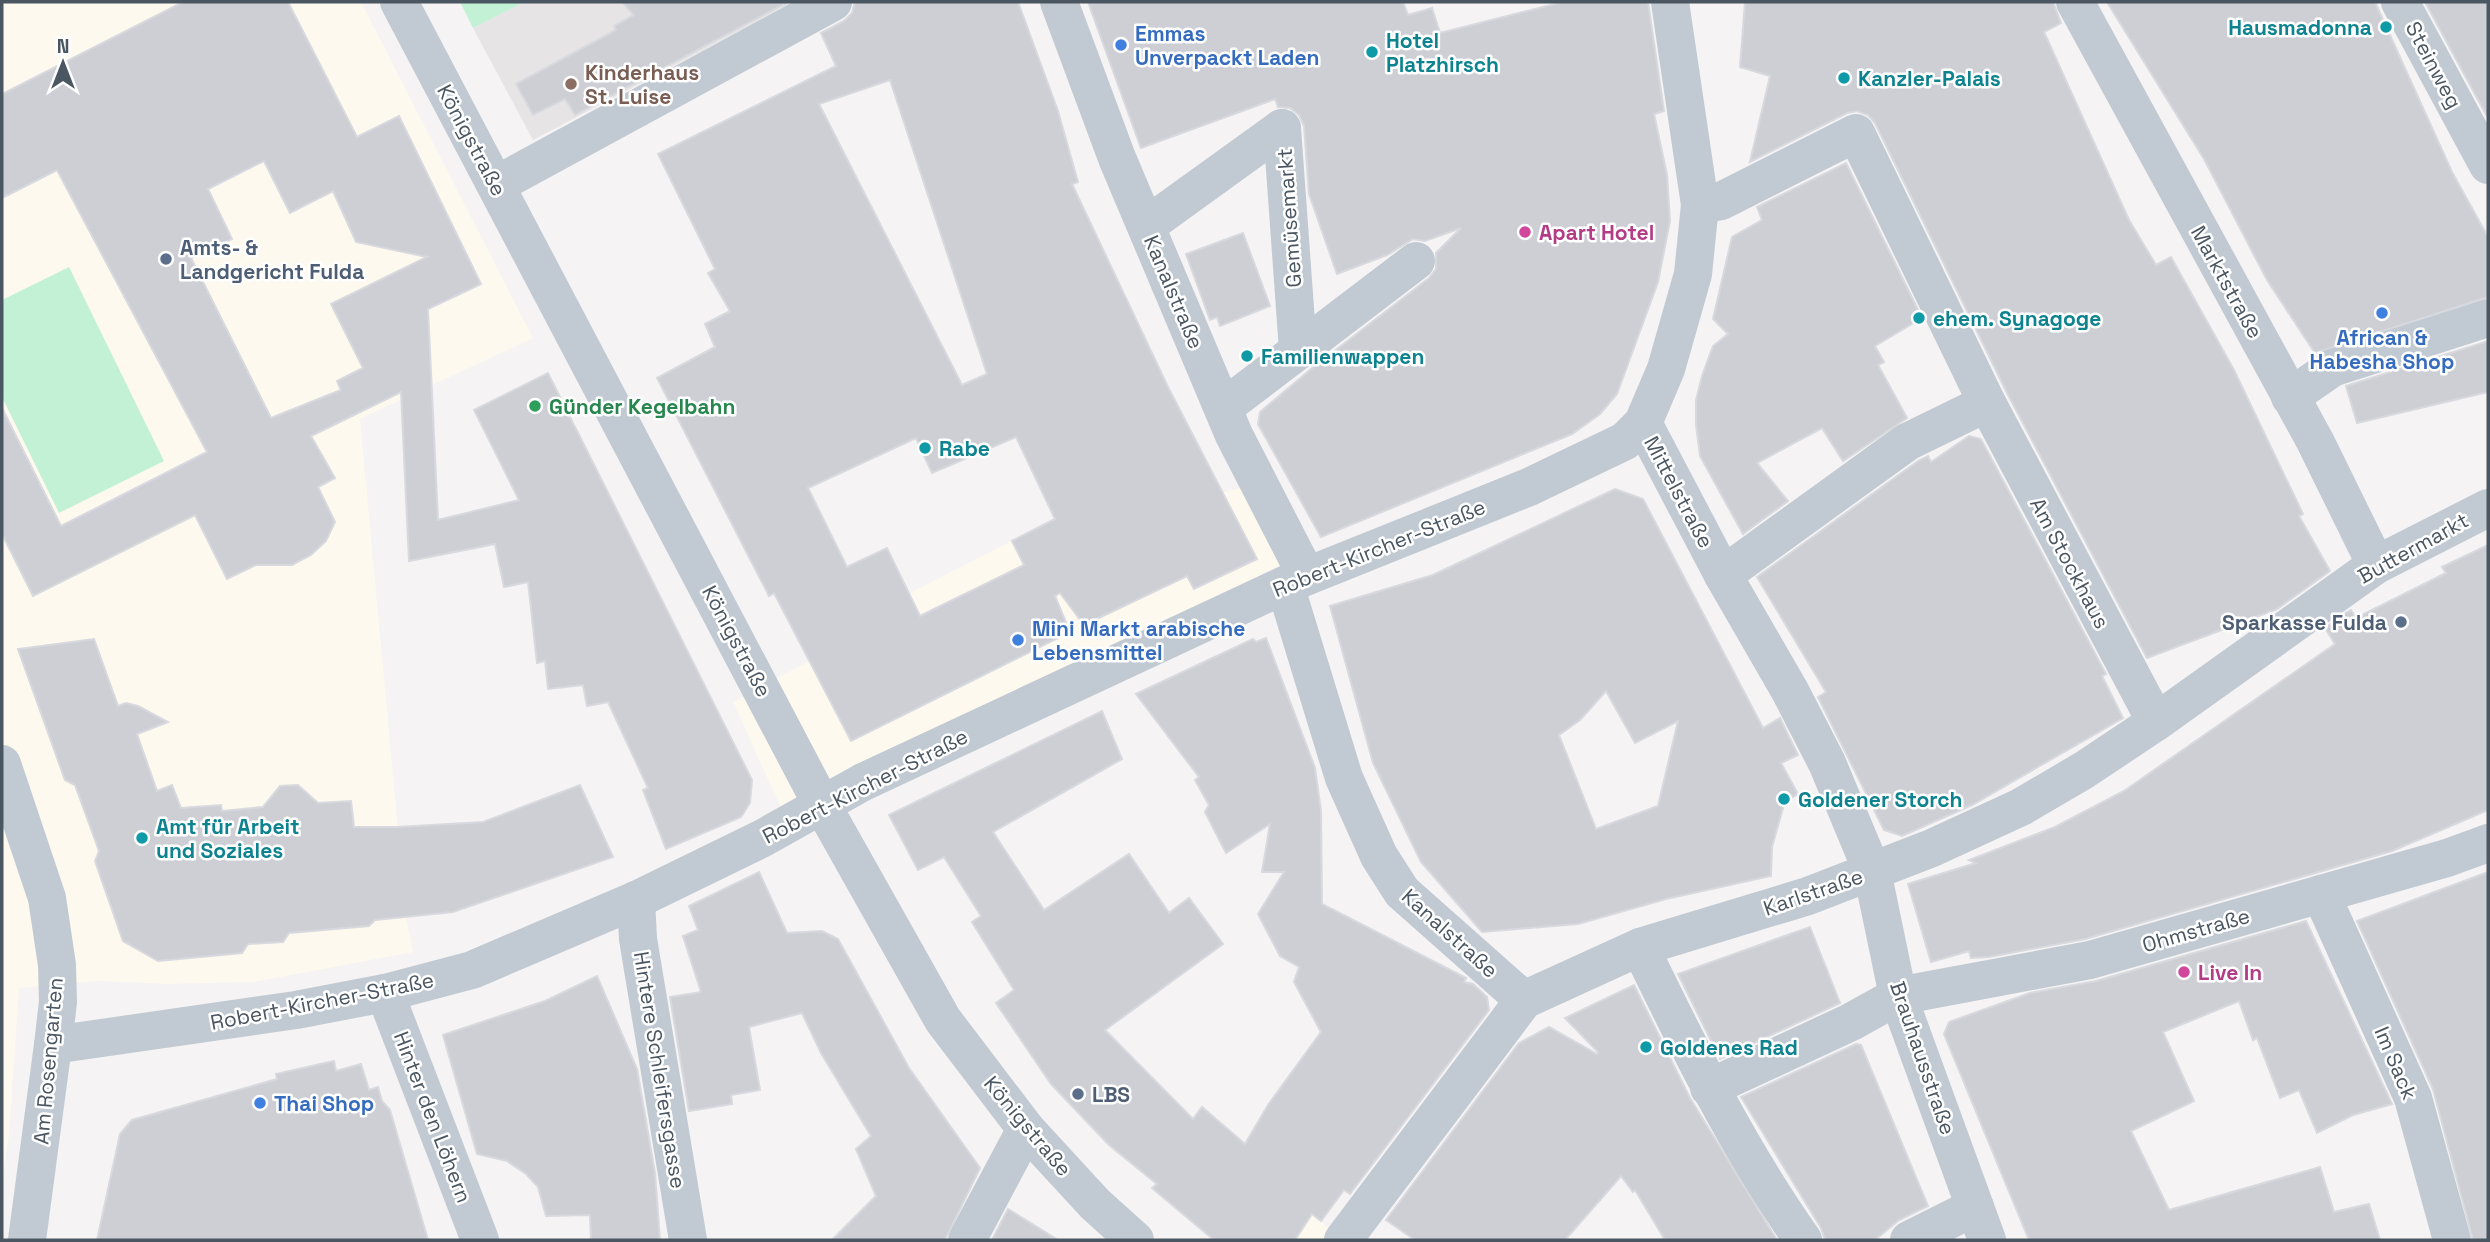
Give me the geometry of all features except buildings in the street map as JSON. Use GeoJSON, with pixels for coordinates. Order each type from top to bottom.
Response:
{"type":"FeatureCollection","features":[{"type":"Feature","properties":{"kind":"street","name":"Königstraße"},"geometry":{"type":"LineString","coordinates":[[399,2],[822,806],[943,1020],[1026,1129],[1096,1204],[1135,1240]]}},
{"type":"Feature","properties":{"kind":"street"},"geometry":{"type":"LineString","coordinates":[[496,185],[833,2]]}},
{"type":"Feature","properties":{"kind":"street","name":"Kanalstraße"},"geometry":{"type":"LineString","coordinates":[[1059,2],[1146,226],[1296,580],[1344,778],[1379,856],[1402,892],[1524,1000]]}},
{"type":"Feature","properties":{"kind":"street","name":"Mittelstraße"},"geometry":{"type":"LineString","coordinates":[[1670,2],[1700,205],[1693,274],[1666,369],[1643,423],[1827,763],[1872,871]]}},
{"type":"Feature","properties":{"kind":"street","name":"Marktstraße"},"geometry":{"type":"LineString","coordinates":[[2075,2],[2290,397],[2376,565]]}},
{"type":"Feature","properties":{"kind":"street","name":"Steinweg"},"geometry":{"type":"LineString","coordinates":[[2400,2],[2488,165]]}},
{"type":"Feature","properties":{"kind":"street","name":"Gemüsemarkt"},"geometry":{"type":"LineString","coordinates":[[1146,226],[1282,128],[1298,351]]}},
{"type":"Feature","properties":{"kind":"street","name":"Am Stockhaus"},"geometry":{"type":"LineString","coordinates":[[1700,205],[1721,201],[1856,133],[1987,403],[2156,722]]}},
{"type":"Feature","properties":{"kind":"street"},"geometry":{"type":"LineString","coordinates":[[1223,408],[1416,261]]}},
{"type":"Feature","properties":{"kind":"street"},"geometry":{"type":"LineString","coordinates":[[2290,397],[2332,368],[2488,318]]}},
{"type":"Feature","properties":{"kind":"street"},"geometry":{"type":"LineString","coordinates":[[1723,575],[1907,442],[1987,403]]}},
{"type":"Feature","properties":{"kind":"street","name":"Robert-Kircher-Straße"},"geometry":{"type":"LineString","coordinates":[[53,1045],[296,1010],[385,993],[472,970],[636,900],[822,806],[863,782],[1296,580],[1550,478],[1625,441],[1643,423]]}},
{"type":"Feature","properties":{"kind":"street","name":"Buttermarkt"},"geometry":{"type":"LineString","coordinates":[[2339,589],[2376,565],[2488,508]]}},
{"type":"Feature","properties":{"kind":"street","name":"Karlstraße"},"geometry":{"type":"LineString","coordinates":[[1343,1240],[1524,1000],[1640,947],[1808,896],[1932,848],[2021,807],[2084,770],[2156,722],[2339,589]]}},
{"type":"Feature","properties":{"kind":"street","name":"Am Rosengarten"},"geometry":{"type":"LineString","coordinates":[[2,764],[47,898],[57,964],[58,1002],[27,1240]]}},
{"type":"Feature","properties":{"kind":"street","name":"Ohmstraße"},"geometry":{"type":"LineString","coordinates":[[1709,1088],[1851,1022],[1898,996],[2090,960],[2488,843]]}},
{"type":"Feature","properties":{"kind":"street","name":"Brauhausstraße"},"geometry":{"type":"LineString","coordinates":[[1872,871],[1898,996],[1981,1224]]}},
{"type":"Feature","properties":{"kind":"street","name":"Im Sack"},"geometry":{"type":"LineString","coordinates":[[2321,894],[2413,1098],[2452,1240]]}},
{"type":"Feature","properties":{"kind":"street","name":"Hintere Schleifersgasse"},"geometry":{"type":"LineString","coordinates":[[636,900],[638,939],[688,1240]]}},
{"type":"Feature","properties":{"kind":"street"},"geometry":{"type":"LineString","coordinates":[[1640,947],[1709,1088],[1748,1158],[1803,1240]]}},
{"type":"Feature","properties":{"kind":"street","name":"Hinter den Löhern"},"geometry":{"type":"LineString","coordinates":[[385,993],[480,1240]]}},
{"type":"Feature","properties":{"kind":"street"},"geometry":{"type":"LineString","coordinates":[[967,1240],[1026,1129]]}},
{"type":"Feature","properties":{"kind":"street"},"geometry":{"type":"LineString","coordinates":[[1909,1240],[1981,1224]]}},
{"type":"Feature","properties":{"kind":"shaded area"},"geometry":{"type":"Polygon","coordinates":[[[2,2],[361,2],[533,338],[360,419],[406,916],[413,952],[254,982],[168,984],[98,981],[19,988],[9,1136],[2,1180],[2,2]]]}},
{"type":"Feature","properties":{"kind":"shaded area","name":"Kinderhaus St. Luise"},"geometry":{"type":"Polygon","coordinates":[[[524,2],[795,2],[533,140],[473,28],[524,2]]]}},
{"type":"Feature","properties":{"kind":"shaded area"},"geometry":{"type":"Polygon","coordinates":[[[1245,487],[1285,563],[781,808],[733,702],[863,632],[879,609],[1091,500],[1161,524],[1224,492],[1245,487]]]}},
{"type":"Feature","properties":{"kind":"shaded area"},"geometry":{"type":"Polygon","coordinates":[[[1267,1183],[1323,1223],[1338,1240],[1227,1240],[1267,1183]]]}},
{"type":"Feature","properties":{"kind":"green space"},"geometry":{"type":"Polygon","coordinates":[[[460,2],[524,2],[473,28],[460,2]]]}},
{"type":"Feature","properties":{"kind":"green space"},"geometry":{"type":"Polygon","coordinates":[[[69,267],[164,461],[59,513],[2,397],[2,300],[69,267]]]}},
{"type":"Feature","properties":{"kind":"place","name":"Hausmadonna"},"geometry":{"type":"Point","coordinates":[2386,27]}},
{"type":"Feature","properties":{"kind":"place","name":"Emmas Unverpackt Laden"},"geometry":{"type":"Point","coordinates":[1121,45]}},
{"type":"Feature","properties":{"kind":"place","name":"Hotel Platzhirsch"},"geometry":{"type":"Point","coordinates":[1372,52]}},
{"type":"Feature","properties":{"kind":"place","name":"Kanzler-Palais"},"geometry":{"type":"Point","coordinates":[1844,78]}},
{"type":"Feature","properties":{"kind":"place","name":"Kinderhaus St. Luise"},"geometry":{"type":"Point","coordinates":[571,84]}},
{"type":"Feature","properties":{"kind":"place","name":"Apart Hotel"},"geometry":{"type":"Point","coordinates":[1525,232]}},
{"type":"Feature","properties":{"kind":"place","name":"Amts- & Landgericht Fulda"},"geometry":{"type":"Point","coordinates":[166,259]}},
{"type":"Feature","properties":{"kind":"place","name":"African & Habesha Shop"},"geometry":{"type":"Point","coordinates":[2382,313]}},
{"type":"Feature","properties":{"kind":"place","name":"ehem. Synagoge"},"geometry":{"type":"Point","coordinates":[1919,318]}},
{"type":"Feature","properties":{"kind":"place","name":"Familienwappen"},"geometry":{"type":"Point","coordinates":[1247,356]}},
{"type":"Feature","properties":{"kind":"place","name":"Günder Kegelbahn"},"geometry":{"type":"Point","coordinates":[535,406]}},
{"type":"Feature","properties":{"kind":"place","name":"Rabe"},"geometry":{"type":"Point","coordinates":[925,448]}},
{"type":"Feature","properties":{"kind":"place","name":"Sparkasse Fulda"},"geometry":{"type":"Point","coordinates":[2401,622]}},
{"type":"Feature","properties":{"kind":"place","name":"Mini Markt arabische Lebensmittel"},"geometry":{"type":"Point","coordinates":[1018,640]}},
{"type":"Feature","properties":{"kind":"place","name":"Goldener Storch"},"geometry":{"type":"Point","coordinates":[1784,799]}},
{"type":"Feature","properties":{"kind":"place","name":"Amt für Arbeit und Soziales"},"geometry":{"type":"Point","coordinates":[142,838]}},
{"type":"Feature","properties":{"kind":"place","name":"Live In"},"geometry":{"type":"Point","coordinates":[2184,972]}},
{"type":"Feature","properties":{"kind":"place","name":"Goldenes Rad"},"geometry":{"type":"Point","coordinates":[1646,1047]}},
{"type":"Feature","properties":{"kind":"place","name":"LBS"},"geometry":{"type":"Point","coordinates":[1078,1094]}},
{"type":"Feature","properties":{"kind":"place","name":"Thai Shop"},"geometry":{"type":"Point","coordinates":[260,1103]}}]}
